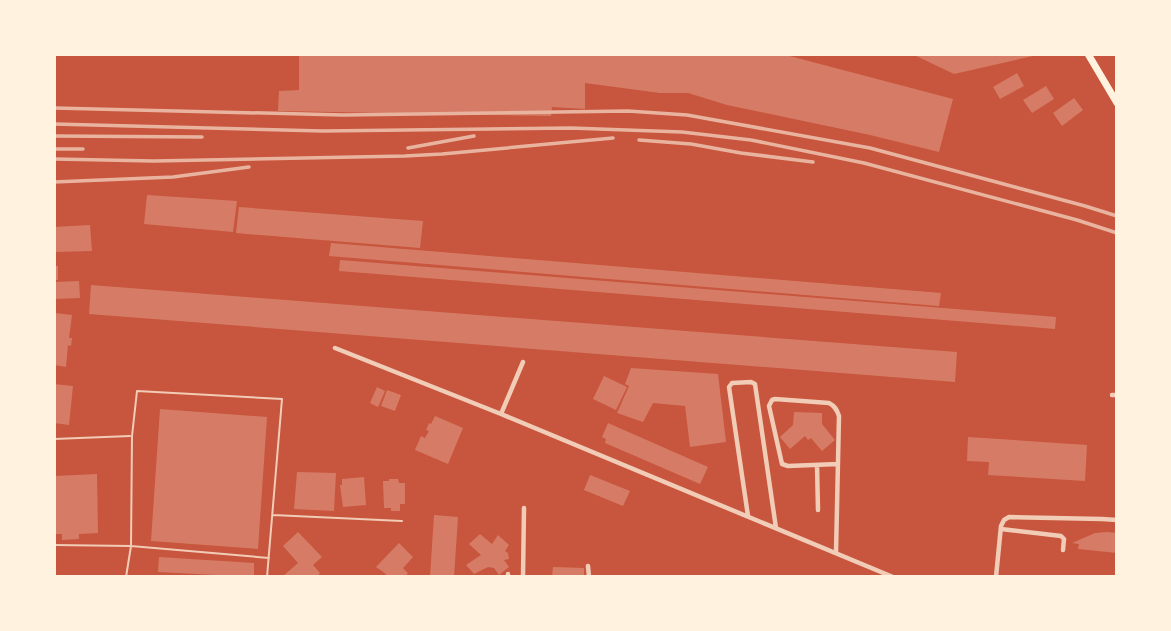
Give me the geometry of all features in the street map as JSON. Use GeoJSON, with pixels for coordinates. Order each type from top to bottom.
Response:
{"type":"FeatureCollection","features":[{"type":"Feature","properties":{"kind":"main road"},"geometry":{"type":"LineString","coordinates":[[1088,54],[1117,103]]}},
{"type":"Feature","properties":{"kind":"street"},"geometry":{"type":"LineString","coordinates":[[335,348],[893,577]]}},
{"type":"Feature","properties":{"kind":"street"},"geometry":{"type":"LineString","coordinates":[[501,414],[523,362]]}},
{"type":"Feature","properties":{"kind":"street"},"geometry":{"type":"LineString","coordinates":[[748,517],[729,387],[732,383],[751,382],[755,384],[776,528]]}},
{"type":"Feature","properties":{"kind":"street"},"geometry":{"type":"LineString","coordinates":[[836,553],[838,464],[839,416],[833,405],[828,403],[772,400],[769,407],[782,464],[838,464]]}},
{"type":"Feature","properties":{"kind":"street"},"geometry":{"type":"LineString","coordinates":[[817,465],[818,510]]}},
{"type":"Feature","properties":{"kind":"street"},"geometry":{"type":"LineString","coordinates":[[523,577],[524,508]]}},
{"type":"Feature","properties":{"kind":"street"},"geometry":{"type":"LineString","coordinates":[[996,577],[1001,529],[1004,520],[1009,517],[1117,520]]}},
{"type":"Feature","properties":{"kind":"street"},"geometry":{"type":"LineString","coordinates":[[1001,529],[1061,536],[1064,540],[1063,550]]}},
{"type":"Feature","properties":{"kind":"street"},"geometry":{"type":"LineString","coordinates":[[588,566],[589,577]]}},
{"type":"Feature","properties":{"kind":"lane"},"geometry":{"type":"LineString","coordinates":[[126,577],[131,545],[132,436],[137,391],[282,399],[267,577]]}},
{"type":"Feature","properties":{"kind":"lane"},"geometry":{"type":"LineString","coordinates":[[54,439],[132,436]]}},
{"type":"Feature","properties":{"kind":"lane"},"geometry":{"type":"LineString","coordinates":[[272,515],[402,521]]}},
{"type":"Feature","properties":{"kind":"lane"},"geometry":{"type":"LineString","coordinates":[[54,545],[131,545],[269,558]]}},
{"type":"Feature","properties":{"kind":"building"},"geometry":{"type":"Polygon","coordinates":[[[299,54],[782,54],[953,99],[939,152],[727,105],[688,93],[660,93],[585,83],[585,109],[552,107],[551,116],[278,111],[279,91],[299,90],[299,54]]]}},
{"type":"Feature","properties":{"kind":"building"},"geometry":{"type":"Polygon","coordinates":[[[912,54],[1033,54],[1033,56],[954,74],[912,54]]]}},
{"type":"Feature","properties":{"kind":"building"},"geometry":{"type":"Polygon","coordinates":[[[1017,73],[1024,86],[1000,99],[993,87],[1017,73]]]}},
{"type":"Feature","properties":{"kind":"building"},"geometry":{"type":"Polygon","coordinates":[[[1046,86],[1054,99],[1032,113],[1023,100],[1046,86]]]}},
{"type":"Feature","properties":{"kind":"building"},"geometry":{"type":"Polygon","coordinates":[[[1074,98],[1083,110],[1062,126],[1053,113],[1074,98]]]}},
{"type":"Feature","properties":{"kind":"building"},"geometry":{"type":"Polygon","coordinates":[[[147,195],[237,201],[233,232],[144,224],[147,195]]]}},
{"type":"Feature","properties":{"kind":"building"},"geometry":{"type":"Polygon","coordinates":[[[239,207],[423,221],[420,248],[236,233],[239,207]]]}},
{"type":"Feature","properties":{"kind":"building"},"geometry":{"type":"Polygon","coordinates":[[[90,225],[92,251],[54,252],[54,227],[90,225]]]}},
{"type":"Feature","properties":{"kind":"building"},"geometry":{"type":"Polygon","coordinates":[[[331,243],[941,293],[939,306],[329,256],[331,243]]]}},
{"type":"Feature","properties":{"kind":"building"},"geometry":{"type":"Polygon","coordinates":[[[340,260],[1056,317],[1055,329],[339,271],[340,260]]]}},
{"type":"Feature","properties":{"kind":"building"},"geometry":{"type":"Polygon","coordinates":[[[54,266],[58,266],[58,280],[54,280],[54,266]]]}},
{"type":"Feature","properties":{"kind":"building"},"geometry":{"type":"Polygon","coordinates":[[[79,281],[80,298],[54,299],[54,282],[79,281]]]}},
{"type":"Feature","properties":{"kind":"building"},"geometry":{"type":"Polygon","coordinates":[[[91,285],[957,352],[955,382],[89,314],[91,285]]]}},
{"type":"Feature","properties":{"kind":"building"},"geometry":{"type":"Polygon","coordinates":[[[55,313],[72,315],[69,338],[72,338],[71,346],[68,345],[66,367],[54,365],[55,313]]]}},
{"type":"Feature","properties":{"kind":"building"},"geometry":{"type":"Polygon","coordinates":[[[631,368],[718,374],[726,442],[690,447],[685,406],[653,403],[643,422],[617,413],[629,386],[625,384],[631,368]]]}},
{"type":"Feature","properties":{"kind":"building"},"geometry":{"type":"Polygon","coordinates":[[[604,376],[627,387],[616,410],[593,399],[604,376]]]}},
{"type":"Feature","properties":{"kind":"building"},"geometry":{"type":"Polygon","coordinates":[[[54,384],[73,386],[69,425],[54,423],[54,384]]]}},
{"type":"Feature","properties":{"kind":"building"},"geometry":{"type":"Polygon","coordinates":[[[377,387],[385,391],[378,407],[370,403],[377,387]]]}},
{"type":"Feature","properties":{"kind":"building"},"geometry":{"type":"Polygon","coordinates":[[[387,390],[401,395],[395,411],[381,406],[387,390]]]}},
{"type":"Feature","properties":{"kind":"building"},"geometry":{"type":"Polygon","coordinates":[[[160,409],[267,417],[258,549],[151,541],[160,409]]]}},
{"type":"Feature","properties":{"kind":"building"},"geometry":{"type":"Polygon","coordinates":[[[794,412],[822,413],[822,424],[835,440],[822,451],[811,438],[808,440],[805,436],[790,449],[780,437],[793,425],[794,412]]]}},
{"type":"Feature","properties":{"kind":"building"},"geometry":{"type":"Polygon","coordinates":[[[435,416],[463,428],[448,464],[415,450],[421,436],[425,438],[429,423],[431,424],[435,416]]]}},
{"type":"Feature","properties":{"kind":"building"},"geometry":{"type":"Polygon","coordinates":[[[608,423],[708,467],[700,484],[605,443],[606,439],[602,437],[608,423]]]}},
{"type":"Feature","properties":{"kind":"building"},"geometry":{"type":"Polygon","coordinates":[[[968,437],[1087,445],[1085,481],[988,475],[989,462],[967,461],[968,437]]]}},
{"type":"Feature","properties":{"kind":"building"},"geometry":{"type":"Polygon","coordinates":[[[297,472],[336,473],[334,511],[294,509],[297,472]]]}},
{"type":"Feature","properties":{"kind":"building"},"geometry":{"type":"Polygon","coordinates":[[[97,474],[98,533],[79,534],[79,539],[62,540],[62,534],[54,534],[54,476],[97,474]]]}},
{"type":"Feature","properties":{"kind":"building"},"geometry":{"type":"Polygon","coordinates":[[[590,475],[630,491],[623,506],[584,490],[590,475]]]}},
{"type":"Feature","properties":{"kind":"building"},"geometry":{"type":"Polygon","coordinates":[[[364,477],[366,505],[343,507],[340,485],[342,479],[364,477]]]}},
{"type":"Feature","properties":{"kind":"building"},"geometry":{"type":"Polygon","coordinates":[[[398,479],[399,483],[405,483],[405,504],[400,504],[400,511],[384,508],[383,481],[398,479]]]}},
{"type":"Feature","properties":{"kind":"building"},"geometry":{"type":"Polygon","coordinates":[[[434,515],[458,517],[454,577],[430,577],[434,515]]]}},
{"type":"Feature","properties":{"kind":"building"},"geometry":{"type":"Polygon","coordinates":[[[298,532],[322,557],[313,565],[320,573],[317,577],[282,577],[298,563],[283,546],[298,532]]]}},
{"type":"Feature","properties":{"kind":"building"},"geometry":{"type":"Polygon","coordinates":[[[1095,533],[1117,533],[1117,553],[1078,549],[1079,544],[1072,543],[1095,533]]]}},
{"type":"Feature","properties":{"kind":"building"},"geometry":{"type":"Polygon","coordinates":[[[480,534],[492,544],[498,535],[509,545],[505,551],[509,559],[504,560],[509,567],[499,575],[494,568],[488,567],[474,574],[466,565],[481,555],[469,544],[480,534]]]}},
{"type":"Feature","properties":{"kind":"building"},"geometry":{"type":"Polygon","coordinates":[[[399,543],[413,557],[403,568],[408,573],[405,577],[384,577],[386,574],[376,567],[399,543]]]}},
{"type":"Feature","properties":{"kind":"building"},"geometry":{"type":"Polygon","coordinates":[[[159,557],[254,563],[254,577],[158,572],[159,557]]]}},
{"type":"Feature","properties":{"kind":"building"},"geometry":{"type":"Polygon","coordinates":[[[553,567],[584,568],[584,577],[552,577],[553,567]]]}},
{"type":"Feature","properties":{"kind":"railway"},"geometry":{"type":"LineString","coordinates":[[54,108],[343,115],[628,111],[687,115],[870,148],[1117,216]]}},
{"type":"Feature","properties":{"kind":"railway"},"geometry":{"type":"LineString","coordinates":[[54,124],[323,131],[571,128],[682,132],[751,140],[864,163],[1117,233]]}},
{"type":"Feature","properties":{"kind":"railway"},"geometry":{"type":"LineString","coordinates":[[54,136],[202,137]]}},
{"type":"Feature","properties":{"kind":"railway"},"geometry":{"type":"LineString","coordinates":[[408,148],[474,136]]}},
{"type":"Feature","properties":{"kind":"railway"},"geometry":{"type":"LineString","coordinates":[[54,159],[154,161],[405,156],[613,138]]}},
{"type":"Feature","properties":{"kind":"railway"},"geometry":{"type":"LineString","coordinates":[[639,140],[691,144],[813,162]]}},
{"type":"Feature","properties":{"kind":"railway"},"geometry":{"type":"LineString","coordinates":[[54,149],[83,149]]}},
{"type":"Feature","properties":{"kind":"railway"},"geometry":{"type":"LineString","coordinates":[[54,182],[173,177],[249,167]]}}]}
